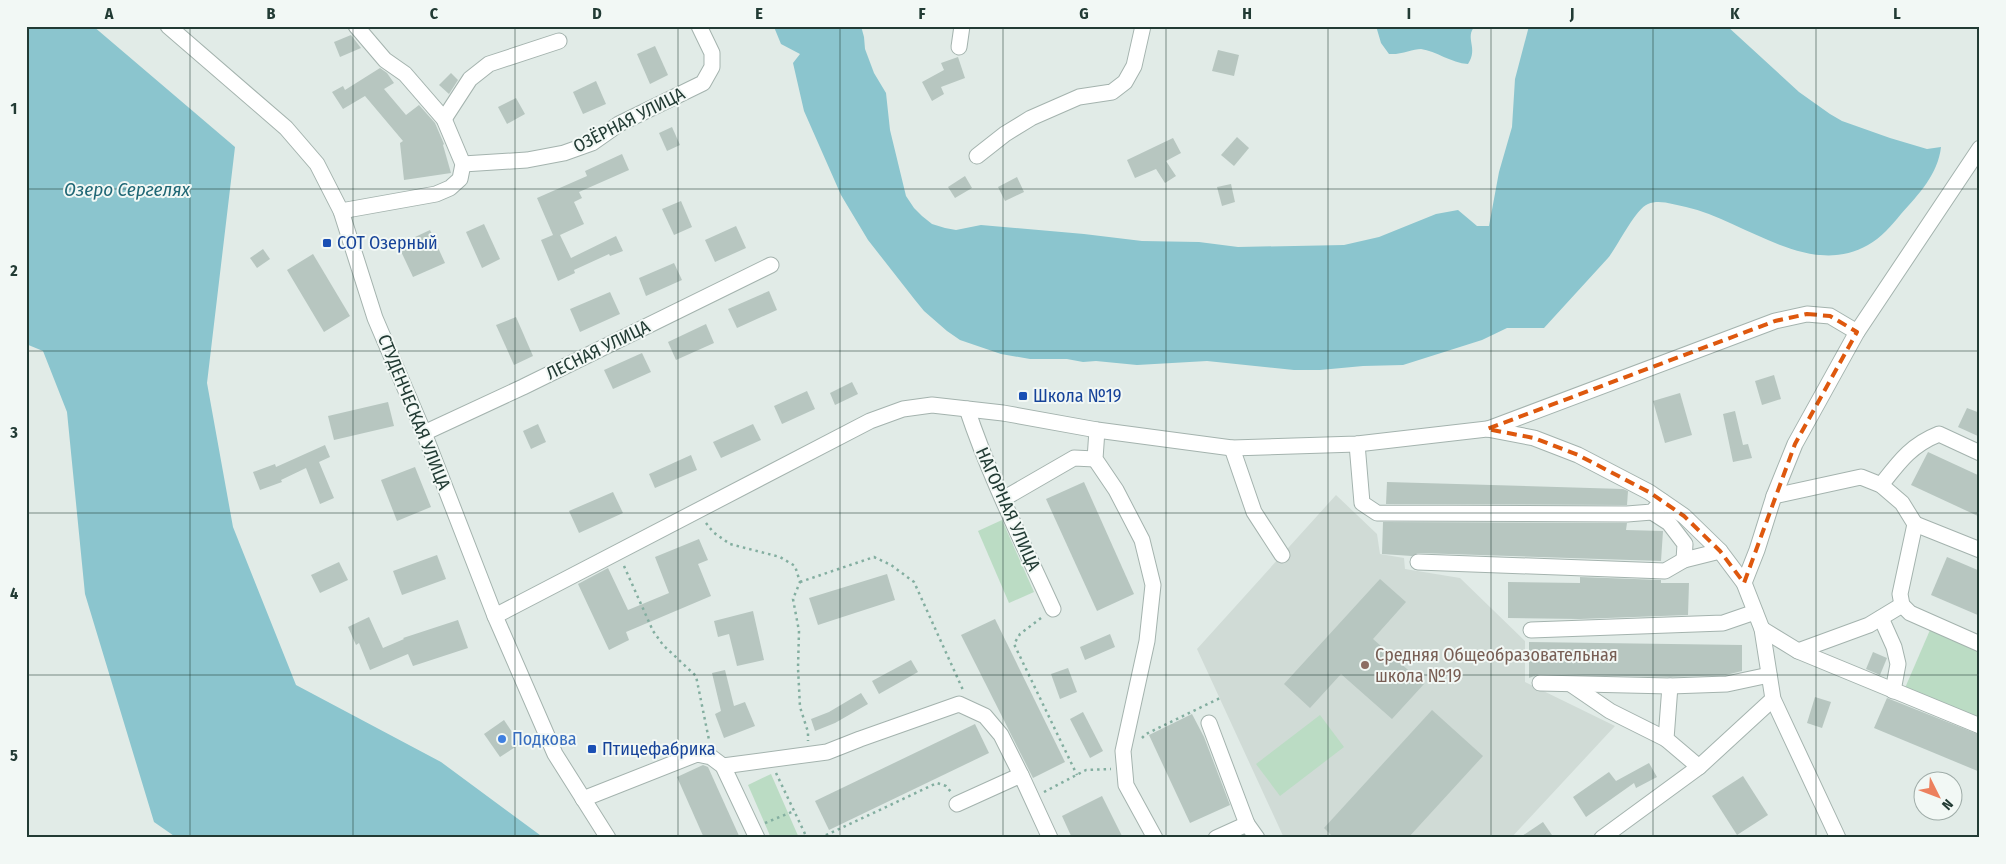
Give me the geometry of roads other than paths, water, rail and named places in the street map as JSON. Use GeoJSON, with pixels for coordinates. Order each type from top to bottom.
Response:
{"type":"FeatureCollection","features":[{"type":"Feature","properties":{"kind":"street","name":"СТУДЕНЧЕСКАЯ УЛИЦА"},"geometry":{"type":"LineString","coordinates":[[168,26],[286,128],[316,164],[341,211],[375,318],[424,433],[495,616],[555,754],[608,838]]}},
{"type":"Feature","properties":{"kind":"street"},"geometry":{"type":"LineString","coordinates":[[341,211],[436,194],[450,188],[460,179],[463,164],[444,119],[405,74],[385,60],[356,26]]}},
{"type":"Feature","properties":{"kind":"street","name":"ОЗЁРНАЯ УЛИЦА"},"geometry":{"type":"LineString","coordinates":[[463,164],[527,160],[564,153],[592,143],[619,124],[702,83],[712,67],[712,53],[699,26]]}},
{"type":"Feature","properties":{"kind":"street"},"geometry":{"type":"LineString","coordinates":[[960,47],[962,26]]}},
{"type":"Feature","properties":{"kind":"street"},"geometry":{"type":"LineString","coordinates":[[976,156],[1031,118],[1079,97],[1112,92],[1125,82],[1134,66],[1143,26]]}},
{"type":"Feature","properties":{"kind":"street"},"geometry":{"type":"LineString","coordinates":[[444,119],[470,79],[489,64],[558,41]]}},
{"type":"Feature","properties":{"kind":"street"},"geometry":{"type":"LineString","coordinates":[[1744,583],[1757,550],[1774,496],[1795,444],[1857,332],[1980,148]]}},
{"type":"Feature","properties":{"kind":"street","name":"ЛЕСНАЯ УЛИЦА"},"geometry":{"type":"LineString","coordinates":[[424,433],[523,387],[771,265]]}},
{"type":"Feature","properties":{"kind":"street"},"geometry":{"type":"LineString","coordinates":[[495,616],[870,421],[903,409],[932,405],[967,409],[1097,430],[1232,448],[1357,444],[1487,429],[1775,321],[1807,314],[1830,316],[1857,332]]}},
{"type":"Feature","properties":{"kind":"street","name":"НАГОРНАЯ УЛИЦА"},"geometry":{"type":"LineString","coordinates":[[967,409],[1002,499],[1053,609]]}},
{"type":"Feature","properties":{"kind":"street"},"geometry":{"type":"LineString","coordinates":[[1487,429],[1534,438],[1578,455],[1657,507],[1684,516],[1720,551],[1744,583],[1762,629],[1774,699],[1838,838]]}},
{"type":"Feature","properties":{"kind":"street"},"geometry":{"type":"LineString","coordinates":[[1097,430],[1095,459],[1116,490],[1142,540],[1153,585],[1147,641],[1123,751],[1126,785],[1155,838]]}},
{"type":"Feature","properties":{"kind":"street"},"geometry":{"type":"LineString","coordinates":[[1881,485],[1906,454],[1923,440],[1939,434],[1980,453]]}},
{"type":"Feature","properties":{"kind":"street"},"geometry":{"type":"LineString","coordinates":[[1357,444],[1362,503],[1377,513],[1627,514],[1657,507]]}},
{"type":"Feature","properties":{"kind":"street"},"geometry":{"type":"LineString","coordinates":[[1232,448],[1254,512],[1282,555]]}},
{"type":"Feature","properties":{"kind":"street"},"geometry":{"type":"LineString","coordinates":[[1002,499],[1074,458],[1095,459]]}},
{"type":"Feature","properties":{"kind":"street"},"geometry":{"type":"LineString","coordinates":[[1774,496],[1861,477],[1881,485],[1902,503],[1914,524],[1980,550]]}},
{"type":"Feature","properties":{"kind":"street"},"geometry":{"type":"LineString","coordinates":[[1657,507],[1685,544],[1684,560]]}},
{"type":"Feature","properties":{"kind":"street"},"geometry":{"type":"LineString","coordinates":[[1914,524],[1900,594],[1902,605],[1910,613],[1980,644]]}},
{"type":"Feature","properties":{"kind":"street"},"geometry":{"type":"LineString","coordinates":[[1418,562],[1665,571],[1684,560],[1720,551]]}},
{"type":"Feature","properties":{"kind":"street"},"geometry":{"type":"LineString","coordinates":[[1798,651],[1869,625],[1902,605]]}},
{"type":"Feature","properties":{"kind":"street"},"geometry":{"type":"LineString","coordinates":[[1531,630],[1723,623],[1755,612]]}},
{"type":"Feature","properties":{"kind":"street"},"geometry":{"type":"LineString","coordinates":[[1881,618],[1894,647],[1898,664],[1893,691]]}},
{"type":"Feature","properties":{"kind":"street"},"geometry":{"type":"LineString","coordinates":[[1762,629],[1798,651],[1980,726]]}},
{"type":"Feature","properties":{"kind":"street"},"geometry":{"type":"LineString","coordinates":[[1540,683],[1670,686],[1727,684],[1770,675]]}},
{"type":"Feature","properties":{"kind":"street"},"geometry":{"type":"LineString","coordinates":[[1572,685],[1610,711],[1666,739],[1699,767]]}},
{"type":"Feature","properties":{"kind":"street"},"geometry":{"type":"LineString","coordinates":[[1666,739],[1670,686]]}},
{"type":"Feature","properties":{"kind":"street"},"geometry":{"type":"LineString","coordinates":[[1602,838],[1699,767],[1774,699]]}},
{"type":"Feature","properties":{"kind":"street"},"geometry":{"type":"LineString","coordinates":[[723,766],[827,752],[959,704],[985,716],[1001,735],[1050,838]]}},
{"type":"Feature","properties":{"kind":"street"},"geometry":{"type":"LineString","coordinates":[[1209,723],[1247,824],[1257,838]]}},
{"type":"Feature","properties":{"kind":"street"},"geometry":{"type":"LineString","coordinates":[[583,800],[697,754],[710,757],[723,766],[755,833]]}},
{"type":"Feature","properties":{"kind":"street"},"geometry":{"type":"LineString","coordinates":[[958,804],[1021,775]]}},
{"type":"Feature","properties":{"kind":"street"},"geometry":{"type":"LineString","coordinates":[[1216,838],[1247,824]]}},
{"type":"Feature","properties":{"kind":"water","name":"Озеро Сергелях"},"geometry":{"type":"Polygon","coordinates":[[[26,26],[93,26],[235,147],[207,383],[233,527],[296,685],[441,762],[544,838],[177,838],[154,822],[85,594],[67,412],[43,351],[26,344],[26,26]]]}},
{"type":"Feature","properties":{"kind":"water"},"geometry":{"type":"Polygon","coordinates":[[[861,26],[865,49],[874,73],[886,93],[890,130],[906,196],[914,208],[932,224],[956,230],[981,225],[1142,241],[1199,242],[1238,247],[1344,245],[1379,237],[1436,214],[1458,210],[1477,226],[1489,226],[1499,172],[1512,127],[1515,79],[1529,26],[1727,26],[1799,92],[1842,121],[1927,149],[1941,147],[1936,166],[1927,183],[1886,231],[1868,245],[1846,254],[1823,255],[1800,251],[1777,244],[1708,214],[1686,207],[1657,202],[1648,204],[1632,220],[1608,258],[1544,328],[1507,328],[1482,340],[1403,365],[1294,370],[1207,361],[1137,365],[1096,361],[1083,362],[1067,359],[1030,359],[1001,354],[960,340],[947,331],[924,311],[868,240],[841,195],[804,111],[793,63],[800,54],[781,44],[774,27],[861,26]]]}},
{"type":"Feature","properties":{"kind":"water"},"geometry":{"type":"Polygon","coordinates":[[[1376,26],[1475,26],[1471,35],[1471,58],[1468,64],[1462,63],[1421,49],[1389,54],[1381,43],[1376,26]]]}},
{"type":"Feature","properties":{"kind":"place","name":"СОТ Озерный"},"geometry":{"type":"Point","coordinates":[327,243]}},
{"type":"Feature","properties":{"kind":"place","name":"Школа №19"},"geometry":{"type":"Point","coordinates":[1023,396]}},
{"type":"Feature","properties":{"kind":"place","name":"Средняя Общеобразовательная школа №19"},"geometry":{"type":"Point","coordinates":[1365,665]}},
{"type":"Feature","properties":{"kind":"place","name":"Подкова"},"geometry":{"type":"Point","coordinates":[502,739]}},
{"type":"Feature","properties":{"kind":"place","name":"Птицефабрика"},"geometry":{"type":"Point","coordinates":[592,749]}}]}
